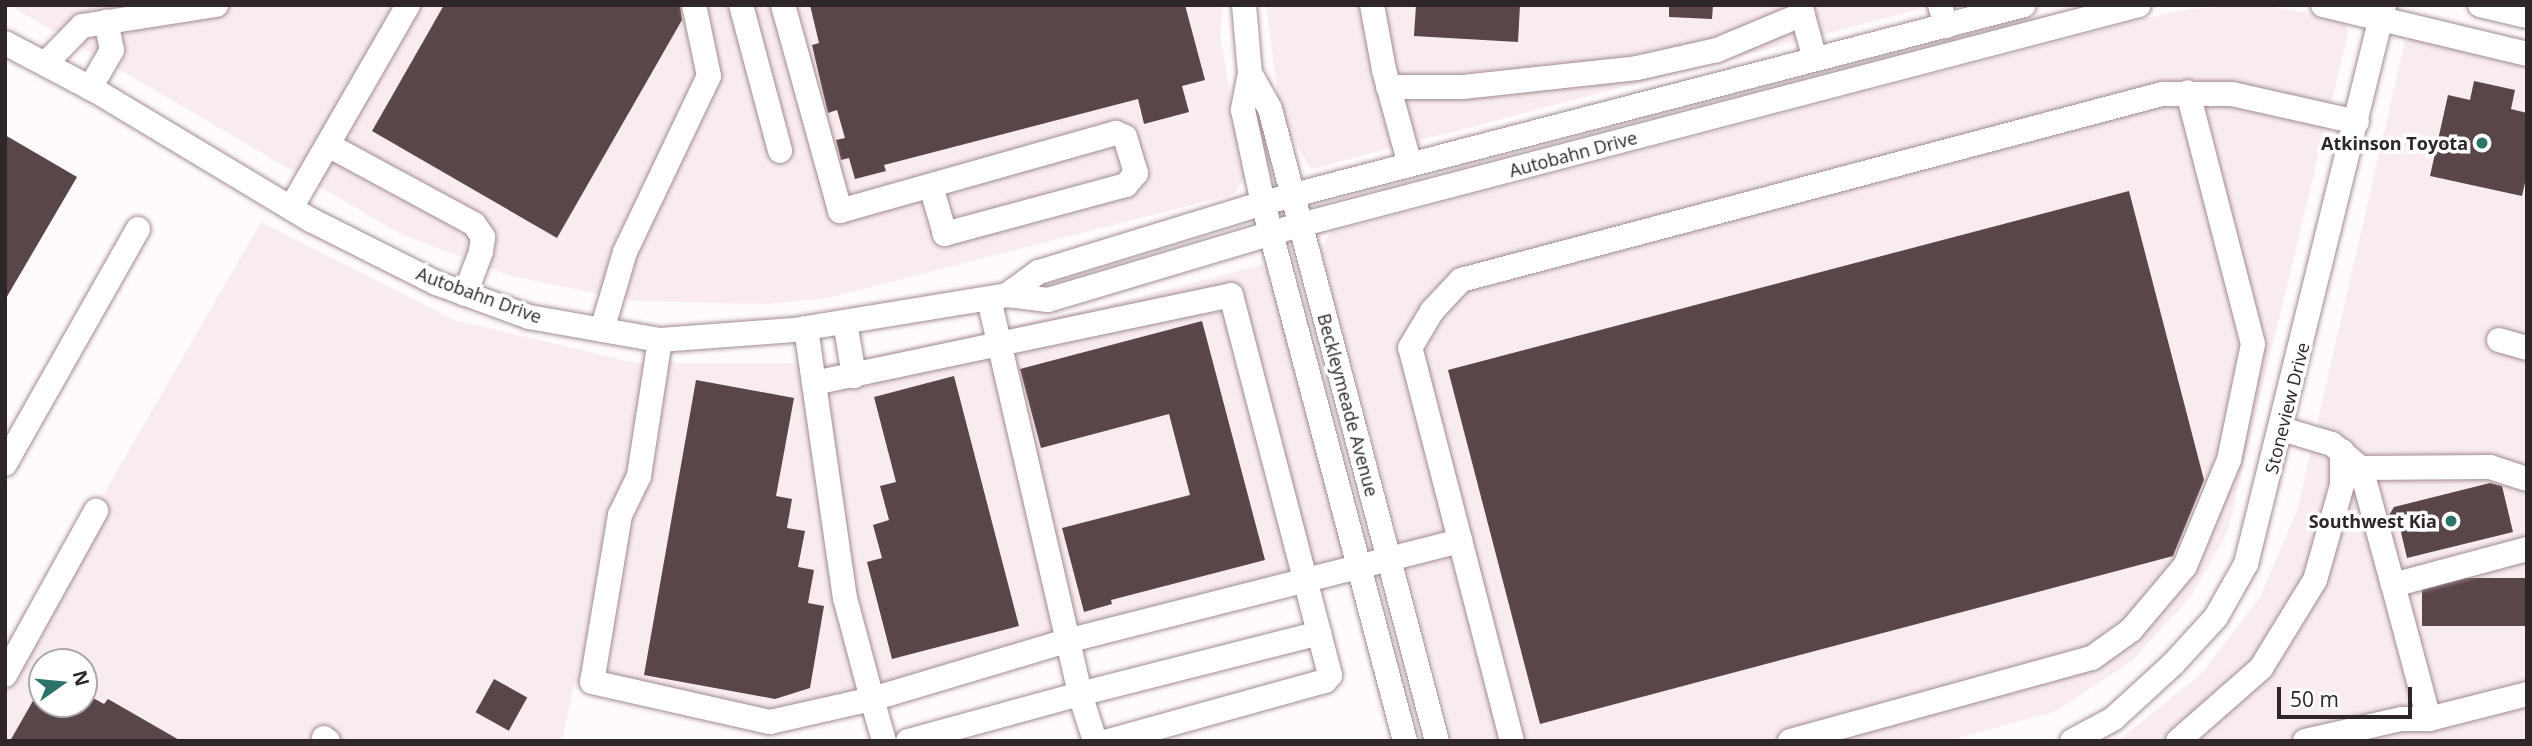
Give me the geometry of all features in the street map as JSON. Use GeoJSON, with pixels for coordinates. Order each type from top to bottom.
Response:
{"type":"FeatureCollection","features":[{"type":"Feature","properties":{"kind":"street"},"geometry":{"type":"LineString","coordinates":[[45,64],[82,26],[216,5]]}},
{"type":"Feature","properties":{"kind":"street"},"geometry":{"type":"LineString","coordinates":[[291,208],[408,5]]}},
{"type":"Feature","properties":{"kind":"street"},"geometry":{"type":"LineString","coordinates":[[602,330],[625,251],[709,76],[694,5]]}},
{"type":"Feature","properties":{"kind":"street"},"geometry":{"type":"LineString","coordinates":[[783,5],[836,206],[840,211],[1116,134],[1125,137],[1136,173],[1126,185],[945,234],[931,186]]}},
{"type":"Feature","properties":{"kind":"street","name":"Beckleymeade Avenue"},"geometry":{"type":"LineString","coordinates":[[1244,5],[1250,73],[1244,110],[1263,202],[1405,741]]}},
{"type":"Feature","properties":{"kind":"street"},"geometry":{"type":"LineString","coordinates":[[1372,5],[1388,87],[1410,165]]}},
{"type":"Feature","properties":{"kind":"street","name":"Autobahn Drive"},"geometry":{"type":"LineString","coordinates":[[998,297],[1039,272],[1263,202],[1815,60],[1943,15],[2024,5]]}},
{"type":"Feature","properties":{"kind":"street","name":"Autobahn Drive"},"geometry":{"type":"LineString","coordinates":[[5,43],[90,88],[291,208],[465,294],[529,317],[660,340],[806,328],[998,297],[1048,300],[1300,225],[2139,5]]}},
{"type":"Feature","properties":{"kind":"street"},"geometry":{"type":"LineString","coordinates":[[2323,5],[2382,12],[2527,54]]}},
{"type":"Feature","properties":{"kind":"street"},"geometry":{"type":"LineString","coordinates":[[2480,5],[2527,16]]}},
{"type":"Feature","properties":{"kind":"street"},"geometry":{"type":"LineString","coordinates":[[747,7],[779,151]]}},
{"type":"Feature","properties":{"kind":"street"},"geometry":{"type":"LineString","coordinates":[[1388,87],[1463,87],[1637,68],[1717,50],[1801,9],[1815,60]]}},
{"type":"Feature","properties":{"kind":"street","name":"Stoneview Drive"},"geometry":{"type":"LineString","coordinates":[[2072,741],[2113,719],[2147,691],[2216,617],[2246,564],[2282,429],[2382,12]]}},
{"type":"Feature","properties":{"kind":"street"},"geometry":{"type":"LineString","coordinates":[[90,88],[112,50],[106,22]]}},
{"type":"Feature","properties":{"kind":"street","name":"Beckleymeade Avenue"},"geometry":{"type":"LineString","coordinates":[[1250,73],[1269,109],[1437,741]]}},
{"type":"Feature","properties":{"kind":"street"},"geometry":{"type":"LineString","coordinates":[[1512,741],[1410,348],[1432,311],[1461,280],[2136,101],[2189,92],[2232,94],[2357,122]]}},
{"type":"Feature","properties":{"kind":"street"},"geometry":{"type":"LineString","coordinates":[[1790,741],[2092,658],[2131,630],[2185,566],[2229,460],[2253,344],[2189,92]]}},
{"type":"Feature","properties":{"kind":"street"},"geometry":{"type":"LineString","coordinates":[[328,145],[474,224],[483,237],[481,252],[465,294]]}},
{"type":"Feature","properties":{"kind":"street"},"geometry":{"type":"LineString","coordinates":[[5,464],[138,229]]}},
{"type":"Feature","properties":{"kind":"street"},"geometry":{"type":"LineString","coordinates":[[814,383],[1231,295],[1330,675],[1325,681],[1109,741]]}},
{"type":"Feature","properties":{"kind":"street"},"geometry":{"type":"LineString","coordinates":[[998,297],[997,346],[1080,694],[1095,741]]}},
{"type":"Feature","properties":{"kind":"street"},"geometry":{"type":"LineString","coordinates":[[845,322],[854,376]]}},
{"type":"Feature","properties":{"kind":"street"},"geometry":{"type":"LineString","coordinates":[[806,328],[845,598],[884,741]]}},
{"type":"Feature","properties":{"kind":"street"},"geometry":{"type":"LineString","coordinates":[[660,340],[639,476],[620,515],[592,682],[770,722],[872,699],[1067,641],[1359,569],[1460,541]]}},
{"type":"Feature","properties":{"kind":"street"},"geometry":{"type":"LineString","coordinates":[[2499,340],[2527,348]]}},
{"type":"Feature","properties":{"kind":"street"},"geometry":{"type":"LineString","coordinates":[[2282,429],[2342,451],[2361,468],[2429,719]]}},
{"type":"Feature","properties":{"kind":"street"},"geometry":{"type":"LineString","coordinates":[[2178,741],[2262,668],[2315,580],[2342,485],[2342,451]]}},
{"type":"Feature","properties":{"kind":"street"},"geometry":{"type":"LineString","coordinates":[[2361,468],[2490,467],[2527,479]]}},
{"type":"Feature","properties":{"kind":"street"},"geometry":{"type":"LineString","coordinates":[[5,675],[96,511]]}},
{"type":"Feature","properties":{"kind":"street"},"geometry":{"type":"LineString","coordinates":[[2393,585],[2527,549]]}},
{"type":"Feature","properties":{"kind":"street"},"geometry":{"type":"LineString","coordinates":[[908,741],[1319,633]]}},
{"type":"Feature","properties":{"kind":"street"},"geometry":{"type":"LineString","coordinates":[[2305,741],[2401,719],[2429,719],[2527,694]]}},
{"type":"Feature","properties":{"kind":"shaded area"},"geometry":{"type":"Polygon","coordinates":[[[9,5],[1223,5],[1220,36],[1245,176],[1234,194],[827,298],[767,304],[635,301],[511,276],[401,234],[9,5]]]}},
{"type":"Feature","properties":{"kind":"shaded area"},"geometry":{"type":"Polygon","coordinates":[[[1266,5],[1935,5],[1311,169],[1281,119],[1266,5]]]}},
{"type":"Feature","properties":{"kind":"shaded area"},"geometry":{"type":"Polygon","coordinates":[[[2262,5],[2343,19],[2348,33],[2227,533],[2191,596],[2132,661],[2056,711],[1948,741],[1453,741],[1321,249],[1331,232],[2175,11],[2262,5]]]}},
{"type":"Feature","properties":{"kind":"shaded area"},"geometry":{"type":"Polygon","coordinates":[[[2415,35],[2527,61],[2527,741],[2118,741],[2202,673],[2260,597],[2297,511],[2405,41],[2415,35]]]}},
{"type":"Feature","properties":{"kind":"shaded area"},"geometry":{"type":"Polygon","coordinates":[[[261,222],[454,320],[635,363],[839,363],[1100,307],[1265,264],[1281,276],[1359,577],[788,723],[574,684],[562,741],[5,741],[5,665],[261,222]]]}},
{"type":"Feature","properties":{"kind":"building"},"geometry":{"type":"Polygon","coordinates":[[[444,5],[680,5],[682,20],[557,238],[372,131],[444,5]]]}},
{"type":"Feature","properties":{"kind":"building"},"geometry":{"type":"Polygon","coordinates":[[[810,5],[1185,5],[1205,80],[1182,86],[1189,112],[1144,124],[1138,99],[884,165],[886,171],[855,179],[849,158],[841,160],[836,140],[845,138],[837,110],[828,113],[812,45],[819,43],[810,5]]]}},
{"type":"Feature","properties":{"kind":"building"},"geometry":{"type":"Polygon","coordinates":[[[1416,5],[1520,5],[1518,42],[1414,36],[1416,5]]]}},
{"type":"Feature","properties":{"kind":"building"},"geometry":{"type":"Polygon","coordinates":[[[1669,5],[1713,5],[1712,19],[1669,17],[1669,5]]]}},
{"type":"Feature","properties":{"kind":"building","name":"Atkinson Toyota"},"geometry":{"type":"Polygon","coordinates":[[[2474,81],[2515,90],[2511,109],[2527,113],[2527,174],[2522,196],[2430,176],[2448,95],[2470,100],[2474,81]]]}},
{"type":"Feature","properties":{"kind":"building"},"geometry":{"type":"Polygon","coordinates":[[[5,135],[77,177],[5,300],[5,135]]]}},
{"type":"Feature","properties":{"kind":"building"},"geometry":{"type":"Polygon","coordinates":[[[2129,191],[2204,480],[2173,556],[1540,724],[1448,370],[2129,191]]]}},
{"type":"Feature","properties":{"kind":"building"},"geometry":{"type":"Polygon","coordinates":[[[1202,321],[1265,560],[1111,600],[1112,604],[1084,612],[1062,528],[1190,495],[1169,414],[1041,448],[1020,369],[1202,321]]]}},
{"type":"Feature","properties":{"kind":"building"},"geometry":{"type":"Polygon","coordinates":[[[954,376],[1019,626],[892,659],[867,562],[882,558],[873,525],[889,520],[880,486],[896,482],[874,397],[954,376]]]}},
{"type":"Feature","properties":{"kind":"building"},"geometry":{"type":"Polygon","coordinates":[[[696,380],[794,398],[776,496],[792,499],[787,528],[805,531],[798,567],[814,570],[808,603],[824,606],[810,688],[775,699],[644,675],[696,380]]]}},
{"type":"Feature","properties":{"kind":"building","name":"Southwest Kia"},"geometry":{"type":"Polygon","coordinates":[[[2490,483],[2502,486],[2513,532],[2407,558],[2400,528],[2393,530],[2389,515],[2394,507],[2490,483]]]}},
{"type":"Feature","properties":{"kind":"building"},"geometry":{"type":"Polygon","coordinates":[[[2422,578],[2527,578],[2527,626],[2422,626],[2422,578]]]}},
{"type":"Feature","properties":{"kind":"building"},"geometry":{"type":"Polygon","coordinates":[[[494,679],[527,697],[509,731],[476,712],[494,679]]]}},
{"type":"Feature","properties":{"kind":"building"},"geometry":{"type":"Polygon","coordinates":[[[108,699],[181,741],[10,741],[28,710],[28,718],[98,718],[98,701],[104,704],[108,699]]]}},
{"type":"Feature","properties":{"kind":"place","name":"Atkinson Toyota"},"geometry":{"type":"Point","coordinates":[2482,143]}},
{"type":"Feature","properties":{"kind":"place","name":"Southwest Kia"},"geometry":{"type":"Point","coordinates":[2451,521]}}]}
